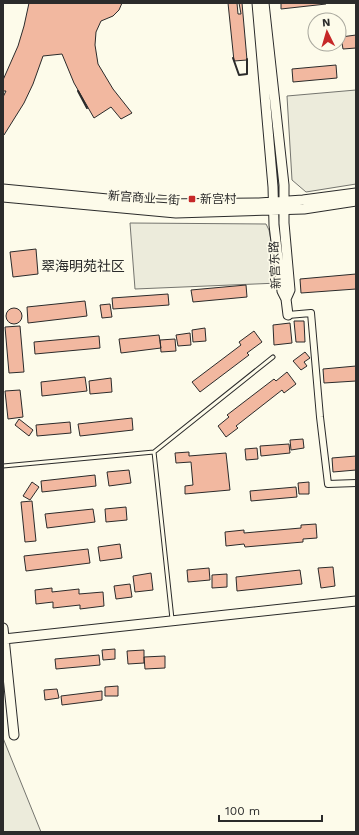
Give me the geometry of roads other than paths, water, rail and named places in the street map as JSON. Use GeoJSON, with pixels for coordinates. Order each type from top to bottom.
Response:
{"type":"FeatureCollection","features":[{"type":"Feature","properties":{"kind":"street","name":"新宫东路"},"geometry":{"type":"LineString","coordinates":[[257,3],[274,206],[274,225],[282,291],[286,299]]}},
{"type":"Feature","properties":{"kind":"street","name":"新宫东路"},"geometry":{"type":"LineString","coordinates":[[264,3],[283,170],[290,290],[286,299]]}},
{"type":"Feature","properties":{"kind":"street","name":"新宫商业二街"},"geometry":{"type":"LineString","coordinates":[[3,189],[160,204],[274,206]]}},
{"type":"Feature","properties":{"kind":"street","name":"新宫商业二街"},"geometry":{"type":"LineString","coordinates":[[3,197],[176,213],[284,205],[303,200],[356,193]]}},
{"type":"Feature","properties":{"kind":"street","name":"新宫商业二街"},"geometry":{"type":"LineString","coordinates":[[284,205],[304,209],[356,201]]}},
{"type":"Feature","properties":{"kind":"street"},"geometry":{"type":"LineString","coordinates":[[286,299],[288,315],[311,313],[320,417],[328,484],[356,483]]}},
{"type":"Feature","properties":{"kind":"street"},"geometry":{"type":"LineString","coordinates":[[4,639],[356,601]]}},
{"type":"Feature","properties":{"kind":"street"},"geometry":{"type":"LineString","coordinates":[[3,628],[14,735]]}},
{"type":"Feature","properties":{"kind":"lane"},"geometry":{"type":"LineString","coordinates":[[3,466],[154,452],[273,357]]}},
{"type":"Feature","properties":{"kind":"lane"},"geometry":{"type":"LineString","coordinates":[[154,452],[173,621]]}},
{"type":"Feature","properties":{"kind":"place","name":"新宫村"},"geometry":{"type":"Point","coordinates":[192,199]}},
{"type":"Feature","properties":{"kind":"district","name":"翠海明苑社区"},"geometry":{"type":"Point","coordinates":[83,266]}}]}
